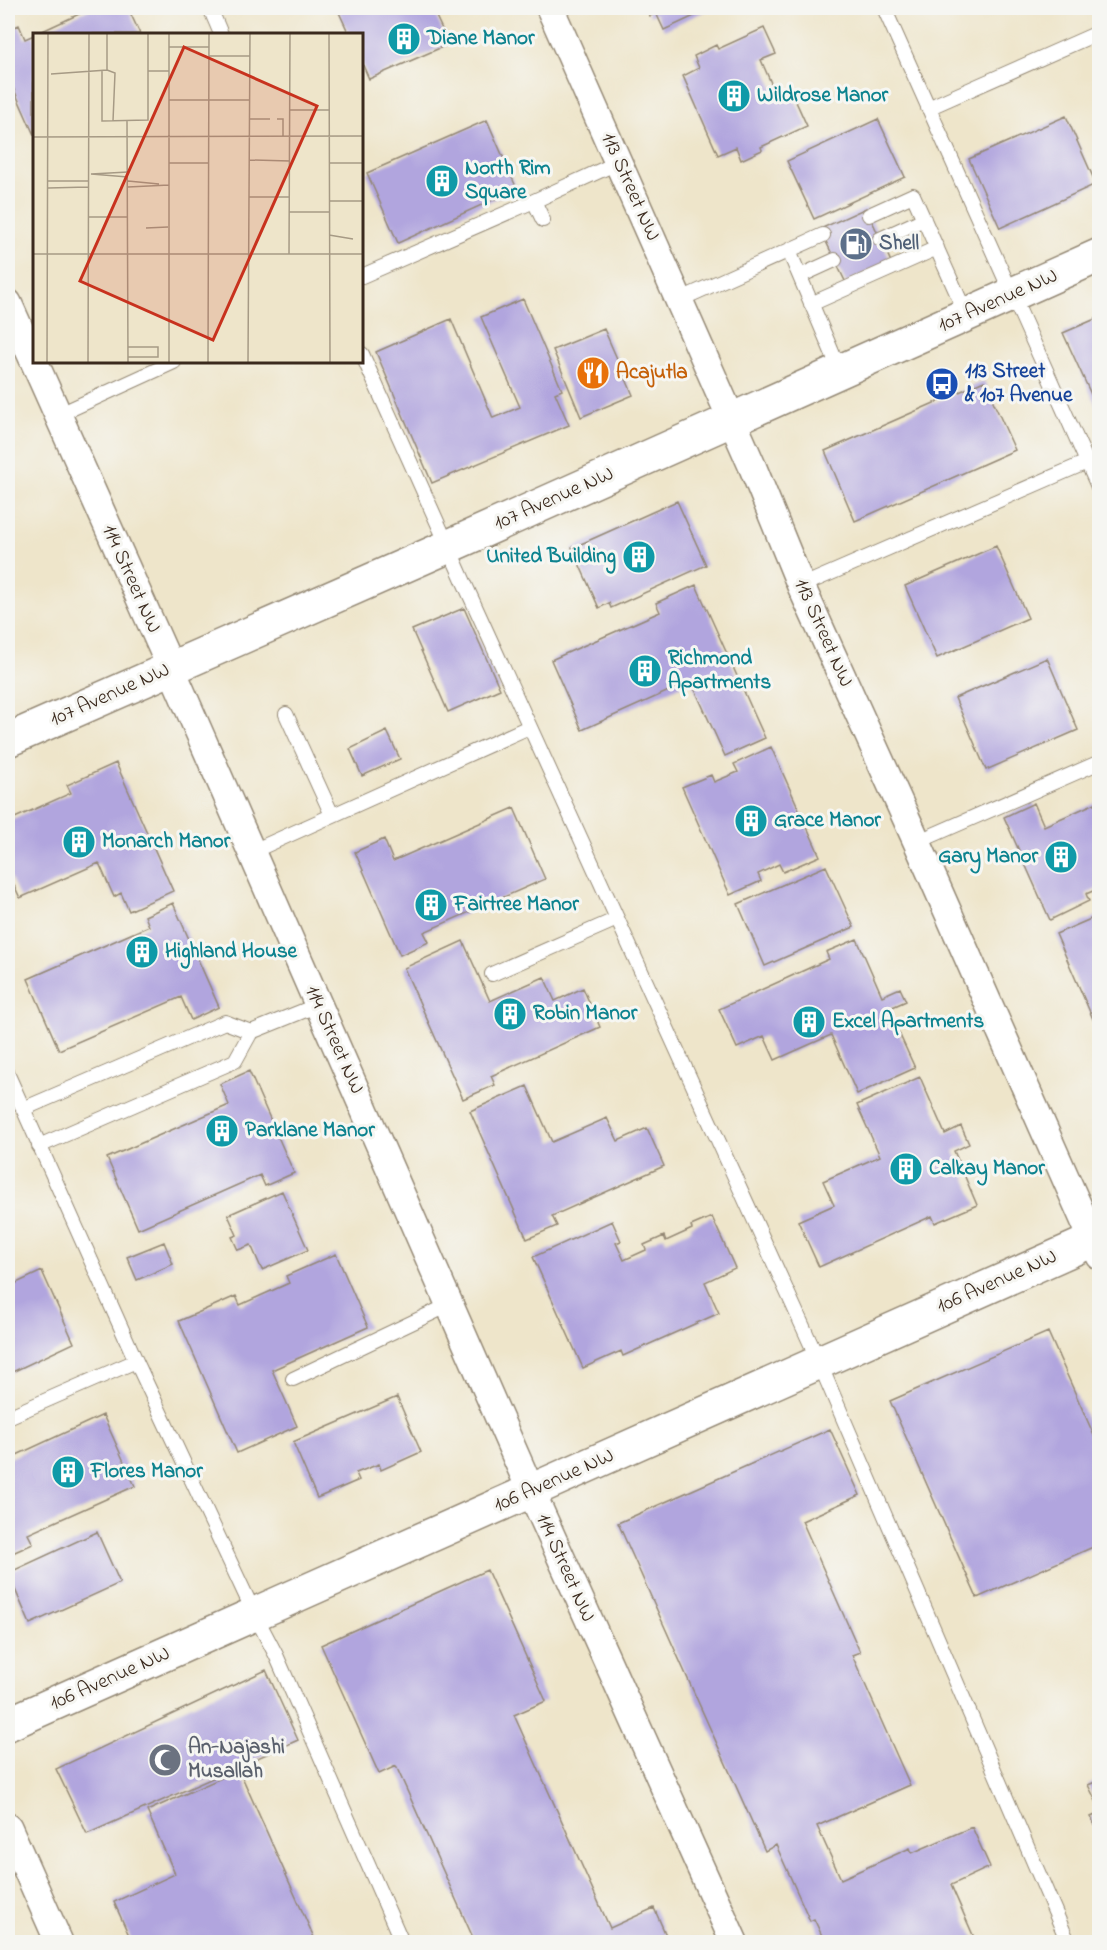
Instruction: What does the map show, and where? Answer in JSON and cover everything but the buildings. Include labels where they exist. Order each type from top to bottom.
[{"type":"main road","name":"107 Avenue NW","points":[[8,740],[447,547],[1100,255]]},
{"type":"main road","name":"106 Avenue NW","points":[[8,1724],[819,1362],[1097,1244]]},
{"type":"street","name":"113 Street NW","points":[[550,8],[732,420],[801,586],[1097,1244]]},
{"type":"street","name":"114 Street NW","points":[[8,303],[33,360]]},
{"type":"street","name":"114 Street NW","points":[[34,363],[171,668],[531,1491],[734,1942]]},
{"type":"street","points":[[8,1827],[59,1942]]},
{"type":"lane","points":[[210,8],[221,33]]},
{"type":"lane","points":[[884,8],[1100,491]]},
{"type":"lane","points":[[928,108],[1100,32]]},
{"type":"lane","points":[[363,276],[619,162]]},
{"type":"lane","points":[[869,215],[913,195],[967,316]]},
{"type":"lane","points":[[534,201],[543,220]]},
{"type":"lane","points":[[880,239],[924,219]]},
{"type":"lane","points":[[679,300],[824,235]]},
{"type":"lane","points":[[812,304],[937,249]]},
{"type":"lane","points":[[789,251],[841,372]]},
{"type":"lane","points":[[800,276],[835,260]]},
{"type":"lane","points":[[363,356],[447,547],[819,1362],[1068,1942]]},
{"type":"lane","points":[[57,415],[172,363]]},
{"type":"lane","points":[[801,586],[1087,462]]},
{"type":"lane","points":[[286,714],[332,815]]},
{"type":"lane","points":[[251,852],[529,727]]},
{"type":"lane","points":[[918,842],[1100,762]]},
{"type":"lane","points":[[492,974],[617,919]]},
{"type":"lane","points":[[39,1146],[235,1061],[251,1032],[318,1005]]},
{"type":"lane","points":[[23,1109],[225,1022],[251,1032]]},
{"type":"lane","points":[[8,1080],[136,1361],[276,1655],[402,1942]]},
{"type":"lane","points":[[293,1379],[449,1305]]},
{"type":"lane","points":[[8,1417],[136,1361]]},
{"type":"place","name":"Diane Manor","points":[[404,39]]},
{"type":"place","name":"Wildrose Manor","points":[[734,96]]},
{"type":"place","name":"North Rim Square","points":[[442,181]]},
{"type":"place","name":"Shell","points":[[856,244]]},
{"type":"place","name":"Acajutla","points":[[593,373]]},
{"type":"place","name":"113 Street & 107 Avenue","points":[[942,384]]},
{"type":"place","name":"United Building","points":[[639,557]]},
{"type":"place","name":"Richmond Apartments","points":[[645,671]]},
{"type":"place","name":"Grace Manor","points":[[751,821]]},
{"type":"place","name":"Monarch Manor","points":[[79,842]]},
{"type":"place","name":"Gary Manor","points":[[1061,857]]},
{"type":"place","name":"Fairtree Manor","points":[[431,905]]},
{"type":"place","name":"Highland House","points":[[142,952]]},
{"type":"place","name":"Robin Manor","points":[[510,1014]]},
{"type":"place","name":"Excel Apartments","points":[[809,1022]]},
{"type":"place","name":"Parklane Manor","points":[[222,1131]]},
{"type":"place","name":"Calkay Manor","points":[[906,1169]]},
{"type":"place","name":"Flores Manor","points":[[68,1472]]},
{"type":"place","name":"An-Najashi Musallah","points":[[165,1760]]}]
